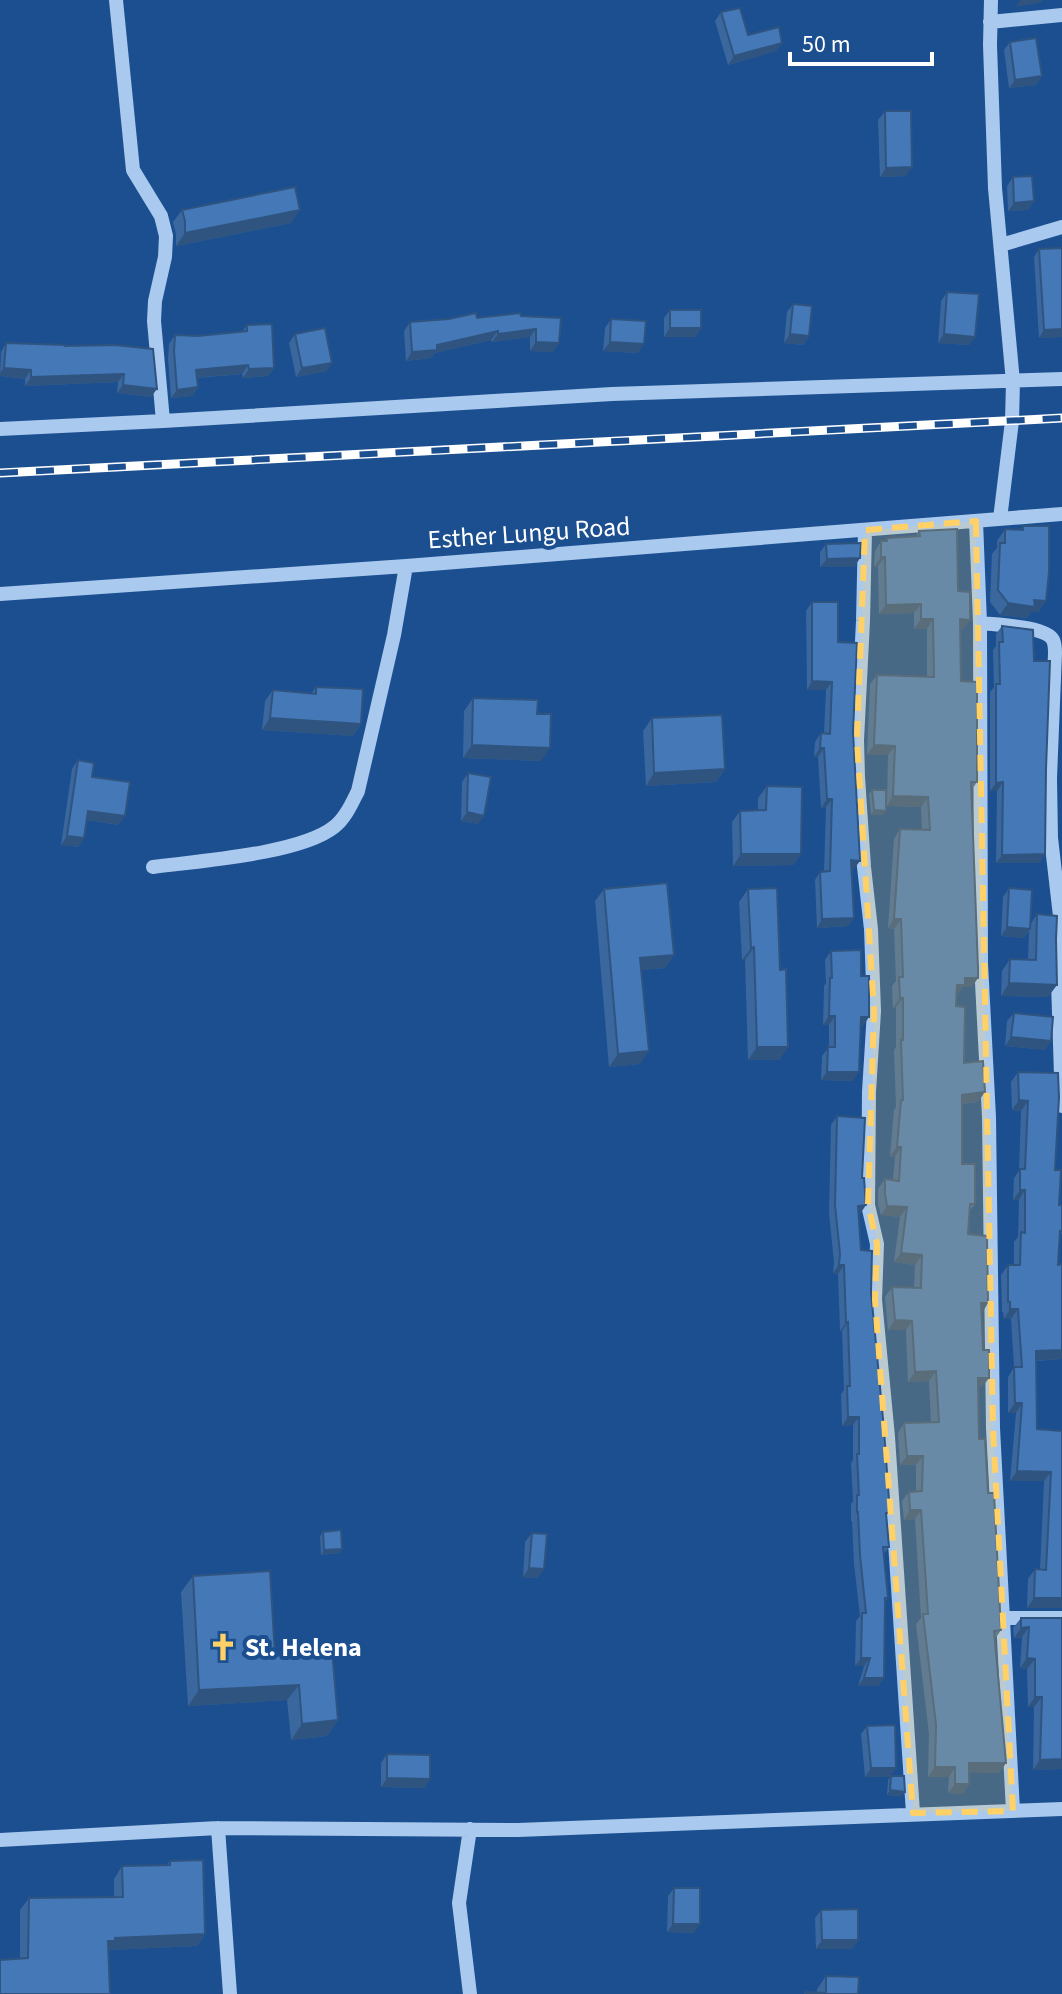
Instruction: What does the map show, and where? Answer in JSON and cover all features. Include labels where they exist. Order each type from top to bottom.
[{"type":"street","points":[[116,0],[133,170],[161,216],[166,236],[154,321],[163,421]]},
{"type":"street","points":[[991,0],[991,113],[995,188],[1013,382],[1012,421],[1000,519]]},
{"type":"street","points":[[990,22],[1062,15]]},
{"type":"street","points":[[1001,245],[1062,227]]},
{"type":"street","points":[[0,429],[612,394],[1062,379]]},
{"type":"street","name":"Esther Lungu Road","points":[[0,594],[406,566],[1062,514]]},
{"type":"street","points":[[976,521],[980,623],[981,963],[989,1132],[993,1428],[1013,1811]]},
{"type":"street","points":[[865,530],[857,740],[874,1011],[869,1092],[868,1205],[877,1244],[875,1300],[888,1437],[913,1813]]},
{"type":"street","points":[[153,867],[260,852],[306,842],[335,827],[349,810],[358,791],[394,635],[406,566]]},
{"type":"street","points":[[980,623],[1034,629],[1045,632],[1053,640],[1051,838],[1060,916],[1057,951],[1062,1106]]},
{"type":"street","points":[[1003,1618],[1062,1618]]},
{"type":"street","points":[[0,1840],[218,1828],[562,1828],[1062,1809]]},
{"type":"street","points":[[218,1828],[230,1994]]},
{"type":"street","points":[[470,1829],[459,1903],[470,1994]]},
{"type":"highlighted area","points":[[976,521],[993,1428],[1013,1811],[913,1813],[875,1300],[877,1244],[868,1205],[874,1011],[857,740],[865,530]]},
{"type":"building","points":[[740,8],[748,35],[779,27],[782,43],[734,56],[721,12]]},
{"type":"building","points":[[1036,38],[1042,76],[1015,80],[1010,42]]},
{"type":"building","points":[[885,111],[911,111],[912,167],[886,168]]},
{"type":"building","points":[[1032,176],[1034,201],[1014,203],[1013,177]]},
{"type":"building","points":[[295,187],[300,210],[185,233],[182,210]]},
{"type":"building","points":[[1062,248],[1062,329],[1044,330],[1039,249]]},
{"type":"building","points":[[947,292],[979,294],[975,337],[944,334]]},
{"type":"building","points":[[793,304],[812,306],[809,336],[790,334]]},
{"type":"building","points":[[670,310],[701,310],[701,328],[670,328]]},
{"type":"building","points":[[476,313],[477,318],[520,313],[521,316],[561,318],[559,343],[536,342],[536,329],[498,334],[498,331],[437,345],[437,350],[412,352],[410,322]]},
{"type":"building","points":[[611,319],[646,321],[644,344],[610,342]]},
{"type":"building","points":[[272,324],[274,368],[249,369],[248,365],[196,370],[198,387],[177,390],[175,335],[247,331],[247,325]]},
{"type":"building","points":[[325,328],[332,363],[302,368],[295,334]]},
{"type":"building","points":[[6,343],[115,345],[153,349],[157,389],[123,385],[124,374],[31,377],[31,370],[4,368]]},
{"type":"building","points":[[1023,526],[1049,526],[1046,601],[1034,600],[1035,607],[1008,603],[998,590],[1000,543],[1005,543],[1005,529],[1023,530]]},
{"type":"building","points":[[957,529],[958,591],[970,592],[970,620],[960,619],[961,681],[977,682],[977,782],[971,782],[978,978],[965,978],[965,985],[957,985],[956,1006],[965,1007],[964,1063],[983,1061],[985,1092],[962,1095],[962,1164],[975,1164],[975,1204],[970,1204],[968,1234],[987,1236],[988,1303],[981,1303],[983,1350],[989,1350],[989,1378],[978,1378],[979,1439],[985,1439],[988,1493],[994,1493],[1001,1630],[994,1631],[1006,1763],[969,1763],[969,1784],[955,1784],[955,1767],[935,1767],[936,1725],[923,1614],[928,1614],[921,1510],[910,1510],[909,1492],[922,1491],[923,1456],[907,1456],[904,1423],[939,1422],[936,1371],[915,1372],[912,1321],[895,1320],[892,1287],[921,1288],[922,1255],[901,1253],[907,1207],[887,1206],[885,1194],[885,1179],[899,1181],[901,1147],[897,1147],[903,1100],[903,998],[900,998],[899,977],[903,977],[901,919],[894,919],[900,829],[930,830],[928,797],[893,796],[895,746],[874,745],[877,675],[934,677],[933,619],[921,619],[921,604],[886,605],[885,557],[881,557],[881,541],[920,536],[919,531]]},
{"type":"building","points":[[861,543],[860,558],[827,559],[826,544]]},
{"type":"building","points":[[812,602],[838,602],[838,642],[857,643],[853,732],[860,861],[851,860],[854,918],[822,919],[820,872],[830,871],[832,799],[827,799],[824,748],[820,748],[821,733],[830,734],[832,682],[812,681]]},
{"type":"building","points":[[1002,626],[1033,630],[1034,661],[1050,661],[1045,854],[1002,855],[1003,782],[996,783],[996,684],[1000,684],[999,642],[1003,642]]},
{"type":"building","points":[[316,687],[363,689],[361,724],[270,718],[273,690],[316,694]]},
{"type":"building","points":[[473,698],[538,700],[537,714],[551,714],[550,748],[472,745]]},
{"type":"building","points":[[722,715],[725,769],[654,773],[652,718]]},
{"type":"building","points":[[78,760],[94,763],[92,777],[130,782],[125,816],[88,811],[84,838],[67,836]]},
{"type":"building","points":[[468,773],[491,777],[484,816],[467,812]]},
{"type":"building","points":[[767,786],[802,787],[801,854],[741,854],[740,811],[766,810]]},
{"type":"building","points":[[872,790],[886,790],[886,811],[874,810]]},
{"type":"building","points":[[667,883],[674,955],[640,958],[649,1051],[618,1054],[604,889]]},
{"type":"building","points":[[777,888],[780,970],[786,969],[788,1047],[757,1047],[754,947],[751,948],[748,889]]},
{"type":"building","points":[[1009,888],[1032,890],[1030,929],[1007,927]]},
{"type":"building","points":[[1037,914],[1057,916],[1057,985],[1009,983],[1010,959],[1036,960]]},
{"type":"building","points":[[861,950],[861,976],[869,976],[869,1017],[861,1017],[859,1072],[827,1072],[828,1047],[835,1047],[835,1016],[829,1016],[831,951]]},
{"type":"building","points":[[1014,1013],[1053,1017],[1051,1041],[1011,1037]]},
{"type":"building","points":[[1018,1072],[1058,1073],[1055,1170],[1061,1170],[1059,1205],[1062,1205],[1062,1231],[1058,1265],[1062,1264],[1062,1350],[1036,1351],[1037,1429],[1062,1431],[1062,1598],[1034,1598],[1035,1569],[1046,1570],[1051,1472],[1017,1471],[1022,1403],[1015,1403],[1014,1367],[1022,1367],[1018,1309],[1010,1309],[1008,1302],[1008,1265],[1020,1265],[1021,1232],[1025,1233],[1025,1190],[1020,1190],[1020,1169],[1025,1169],[1028,1101],[1019,1100]]},
{"type":"building","points":[[837,1116],[865,1118],[862,1178],[866,1205],[858,1206],[861,1250],[872,1251],[871,1292],[890,1513],[886,1513],[889,1547],[883,1547],[888,1598],[885,1598],[884,1678],[864,1678],[870,1658],[861,1658],[862,1613],[866,1613],[857,1512],[859,1417],[848,1417],[848,1322],[844,1265],[839,1265],[835,1205]]},
{"type":"building","points":[[341,1530],[342,1549],[324,1550],[323,1532]]},
{"type":"building","points":[[532,1533],[547,1534],[544,1569],[529,1568]]},
{"type":"building","points":[[270,1571],[275,1656],[332,1650],[338,1720],[302,1724],[299,1685],[199,1690],[193,1576]]},
{"type":"building","points":[[1021,1618],[1062,1618],[1062,1759],[1040,1760],[1042,1697],[1035,1697],[1035,1659],[1027,1658],[1029,1627],[1021,1628]]},
{"type":"building","points":[[895,1725],[896,1768],[871,1768],[867,1726]]},
{"type":"building","points":[[387,1754],[430,1755],[430,1779],[387,1778]]},
{"type":"building","points":[[891,1776],[904,1776],[905,1792],[890,1790]]},
{"type":"building","points":[[203,1860],[205,1934],[115,1938],[115,1941],[108,1941],[110,1994],[0,1994],[0,1960],[28,1958],[29,1898],[123,1897],[122,1866],[170,1865],[170,1861]]},
{"type":"building","points":[[674,1888],[700,1888],[700,1924],[673,1924]]},
{"type":"building","points":[[858,1909],[858,1940],[822,1940],[821,1910]]},
{"type":"building","points":[[826,1976],[859,1977],[858,1994],[806,1994],[826,1993]]},
{"type":"railway","points":[[0,473],[1062,418]]},
{"type":"place","name":"St. Helena","points":[[223,1647]]}]
